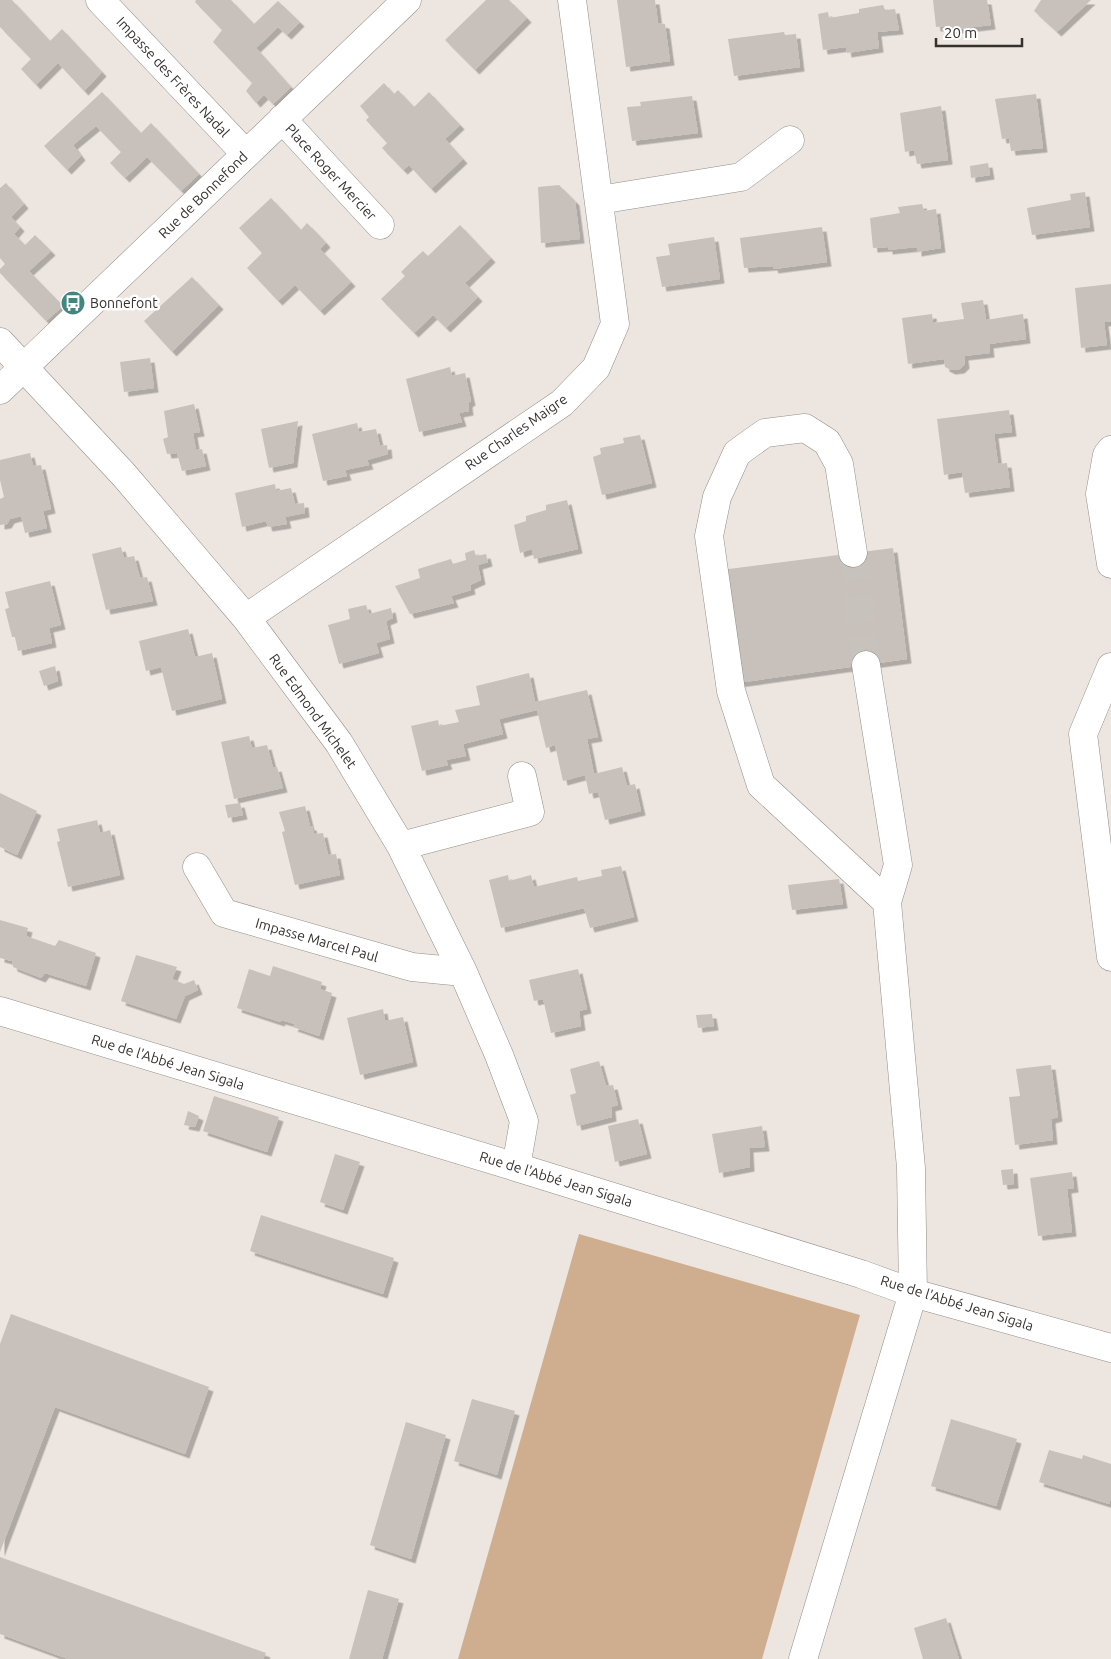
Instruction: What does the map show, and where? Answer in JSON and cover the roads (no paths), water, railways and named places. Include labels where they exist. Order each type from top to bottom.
[{"type":"street","name":"Impasse des Frères Nadal","points":[[100,0],[246,154]]},
{"type":"street","name":"Rue de Bonnefond","points":[[0,390],[406,0]]},
{"type":"street","name":"Rue Charles Maigre","points":[[246,618],[562,403],[596,368],[615,324],[572,0]]},
{"type":"street","name":"Place Roger Mercier","points":[[282,119],[380,225]]},
{"type":"street","points":[[599,200],[741,177],[790,140]]},
{"type":"street","name":"Rue Edmond Michelet","points":[[0,342],[124,475],[246,618],[339,742],[401,846],[464,972],[499,1055],[524,1121],[516,1167]]},
{"type":"street","points":[[853,553],[839,464],[827,442],[805,428],[765,433],[737,454],[717,497],[708,536],[731,692],[761,785],[887,902]]},
{"type":"street","points":[[1111,450],[1107,455],[1100,494],[1111,564]]},
{"type":"street","points":[[803,1659],[913,1293],[910,1168],[887,902],[898,865],[866,665]]},
{"type":"street","points":[[1111,667],[1083,734],[1111,957]]},
{"type":"street","points":[[401,846],[530,812],[522,776]]},
{"type":"street","name":"Impasse Marcel Paul","points":[[197,868],[224,913],[412,967],[464,972]]},
{"type":"street","name":"Rue de l'Abbé Jean Sigala","points":[[0,1011],[516,1167],[861,1274],[913,1293],[1111,1348]]},
{"type":"tunnel","points":[[853,553],[866,665]]},
{"type":"place","name":"Bonnefont","points":[[73,303]]}]
